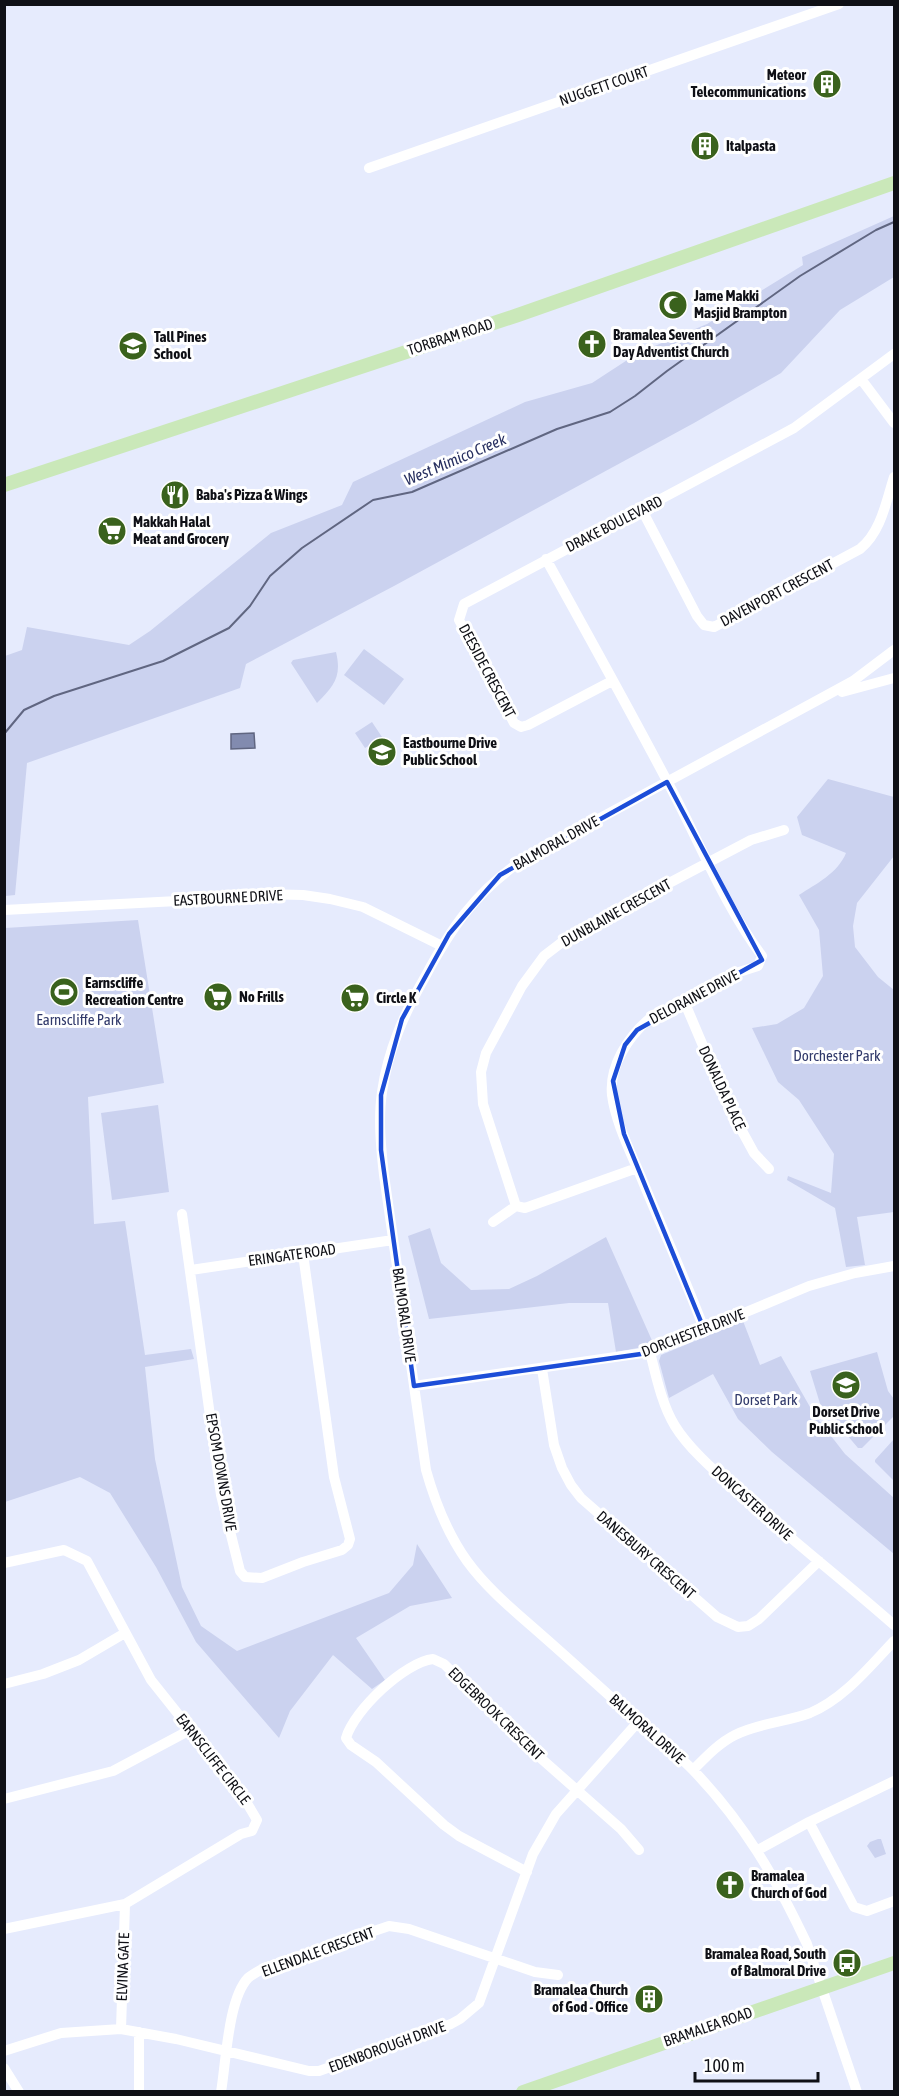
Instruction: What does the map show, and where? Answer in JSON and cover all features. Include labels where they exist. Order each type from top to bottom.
[{"type":"main road","name":"TORBRAM ROAD","points":[[4,485],[518,315],[894,183]]},
{"type":"main road","name":"BRAMALEA ROAD","points":[[523,2091],[894,1963]]},
{"type":"street","name":"NUGGETT COURT","points":[[369,168],[839,4]]},
{"type":"street","name":"DRAKE BOULEVARD","points":[[546,559],[794,428],[894,354]]},
{"type":"street","points":[[861,379],[894,423]]},
{"type":"street","name":"DAVENPORT CRESCENT","points":[[642,510],[697,616],[704,625],[714,627],[870,542],[877,529],[894,477]]},
{"type":"street","points":[[546,559],[667,782]]},
{"type":"street","name":"DEESIDE CRESCENT","points":[[546,559],[464,604],[460,613],[459,620],[510,717],[514,723],[521,726],[528,725],[612,681]]},
{"type":"street","name":"BALMORAL DRIVE","points":[[857,2091],[807,1944],[785,1897],[758,1850],[736,1820],[693,1770],[501,1599],[466,1560],[451,1537],[436,1504],[426,1470],[381,1150],[381,1095],[392,1046],[402,1019],[442,946],[466,910],[500,876],[521,861],[827,696],[853,681],[894,650]]},
{"type":"street","points":[[827,696],[894,678]]},
{"type":"street","name":"DELORAINE DRIVE","points":[[667,782],[752,944],[762,956],[758,966],[736,973],[649,1019],[637,1030],[625,1044],[617,1064],[612,1094],[637,1168],[704,1329]]},
{"type":"street","name":"DUNBLAINE CRESCENT","points":[[516,1206],[482,1093],[482,1072],[486,1053],[500,1024],[533,968],[560,942],[574,933],[751,840],[784,830]]},
{"type":"street","name":"EASTBOURNE DRIVE","points":[[4,910],[216,899],[262,894],[303,895],[330,898],[363,907],[442,946]]},
{"type":"street","name":"DONALDA PLACE","points":[[684,1001],[729,1107],[754,1153],[770,1169]]},
{"type":"street","points":[[493,1222],[516,1206],[525,1208],[637,1168]]},
{"type":"street","name":"EPSOM DOWNS DRIVE","points":[[182,1214],[221,1495],[240,1570],[245,1577],[262,1578],[342,1550],[348,1545],[350,1539],[334,1477],[303,1254]]},
{"type":"street","name":"ERINGATE ROAD","points":[[191,1270],[393,1240]]},
{"type":"street","name":"DORCHESTER DRIVE","points":[[414,1386],[650,1352],[809,1286],[894,1266]]},
{"type":"street","name":"DONCASTER DRIVE","points":[[650,1352],[666,1405],[675,1426],[681,1433],[718,1474],[894,1625]]},
{"type":"street","name":"DANESBURY CRESCENT","points":[[542,1369],[554,1445],[571,1485],[581,1498],[717,1617],[738,1627],[748,1626],[759,1619],[819,1561]]},
{"type":"street","name":"EARNSCLIFFE CIRCLE","points":[[4,1563],[64,1550],[87,1561],[151,1680],[241,1793],[257,1820],[252,1831],[241,1834],[125,1904],[4,1929]]},
{"type":"street","points":[[4,1684],[43,1674],[79,1660],[125,1633]]},
{"type":"street","points":[[693,1770],[734,1735],[751,1728],[811,1712],[831,1701],[852,1685],[894,1641]]},
{"type":"street","name":"EDGEBROOK CRESCENT","points":[[528,1872],[459,1836],[444,1825],[376,1762],[351,1745],[346,1738],[351,1724],[386,1686],[416,1664],[433,1659],[444,1664],[536,1754],[577,1790]]},
{"type":"street","name":"EDENBOROUGH DRIVE","points":[[4,2051],[61,2033],[121,2029],[139,2031],[309,2072],[319,2071],[451,2024],[479,2003],[533,1854],[544,1831],[556,1814],[638,1722]]},
{"type":"street","points":[[4,1799],[113,1771],[190,1730]]},
{"type":"street","points":[[758,1850],[809,1822],[894,1781]]},
{"type":"street","points":[[577,1790],[621,1829],[639,1850]]},
{"type":"street","points":[[809,1822],[854,1907],[867,1911],[894,1901]]},
{"type":"street","name":"ELVINA GATE","points":[[121,2029],[125,1904]]},
{"type":"street","name":"ELLENDALE CRESCENT","points":[[221,2091],[227,2038],[239,1992],[249,1978],[264,1968],[389,1926],[409,1929],[535,1972],[558,1976]]},
{"type":"street","points":[[139,2031],[139,2091]]},
{"type":"street","points":[[4,2068],[19,2091]]},
{"type":"highlighted area","points":[[667,782],[762,960],[637,1030],[625,1045],[613,1081],[624,1134],[704,1329],[641,1354],[414,1386],[381,1150],[381,1095],[402,1019],[449,934],[500,875]]},
{"type":"green space","points":[[894,216],[894,277],[840,310],[781,373],[694,423],[246,664],[240,688],[27,763],[15,895],[5,896],[5,656],[22,650],[27,627],[129,645],[150,631],[271,533],[342,505],[353,482],[525,402],[592,383],[638,353],[707,324],[803,265],[802,257]]},
{"type":"green space","points":[[364,649],[404,679],[384,705],[344,675]]},
{"type":"green space","points":[[336,652],[337,675],[332,686],[317,703],[291,663],[293,660]]},
{"type":"green space","points":[[372,722],[382,737],[365,748],[355,733]]},
{"type":"green space","name":"Dorchester Park","points":[[828,779],[894,797],[894,856],[857,903],[853,926],[855,947],[878,977],[894,990],[894,1212],[857,1217],[865,1265],[846,1267],[835,1208],[787,1180],[788,1176],[831,1193],[834,1154],[799,1100],[778,1082],[752,1028],[777,1024],[804,1008],[823,976],[819,930],[799,895],[832,872],[846,853],[802,835],[797,817]]},
{"type":"green space","name":"Earnscliffe Park","points":[[138,920],[164,1083],[88,1097],[94,1224],[125,1221],[145,1355],[191,1349],[194,1359],[145,1367],[155,1459],[182,1587],[201,1626],[237,1651],[389,1593],[413,1565],[417,1544],[452,1598],[410,1606],[356,1638],[385,1680],[372,1689],[333,1655],[290,1711],[279,1738],[196,1642],[156,1567],[110,1493],[80,1477],[5,1502],[5,928]]},
{"type":"green space","points":[[158,1105],[169,1192],[112,1200],[101,1113]]},
{"type":"green space","points":[[430,1228],[441,1263],[471,1290],[509,1289],[606,1237],[654,1345],[616,1352],[608,1303],[569,1303],[429,1319],[408,1236]]},
{"type":"green space","name":"Dorset Park","points":[[743,1321],[760,1365],[781,1356],[814,1414],[845,1454],[894,1498],[894,1554],[772,1452],[738,1419],[713,1374],[669,1398],[659,1361],[661,1355]]},
{"type":"green space","points":[[877,1352],[888,1391],[894,1399],[894,1416],[862,1448],[858,1448],[825,1409],[822,1410],[810,1371]]},
{"type":"green space","points":[[894,1439],[894,1481],[875,1460]]},
{"type":"green space","points":[[881,1839],[886,1854],[875,1858],[867,1846]]},
{"type":"shaded area","points":[[254,733],[255,748],[231,749],[231,734]]},
{"type":"waterway","name":"West Mimico Creek","points":[[4,734],[24,710],[54,696],[163,661],[229,628],[250,606],[270,576],[302,548],[373,500],[412,492],[557,429],[610,412],[800,276],[876,230],[894,222]]},
{"type":"place","name":"Meteor Telecommunications","points":[[827,84]]},
{"type":"place","name":"Italpasta","points":[[705,146]]},
{"type":"place","name":"Jame Makki Masjid Brampton","points":[[673,305]]},
{"type":"place","name":"Bramalea Seventh Day Adventist Church","points":[[592,344]]},
{"type":"place","name":"Tall Pines School","points":[[133,346]]},
{"type":"place","name":"Baba's Pizza & Wings","points":[[175,495]]},
{"type":"place","name":"Makkah Halal Meat and Grocery","points":[[112,531]]},
{"type":"place","name":"Eastbourne Drive Public School","points":[[382,752]]},
{"type":"place","name":"Earnscliffe Recreation Centre","points":[[64,992]]},
{"type":"place","name":"No Frills","points":[[218,997]]},
{"type":"place","name":"Circle K","points":[[355,998]]},
{"type":"place","name":"Dorset Drive Public School","points":[[846,1385]]},
{"type":"place","name":"Bramalea Church of God","points":[[730,1885]]},
{"type":"place","name":"Bramalea Road, South of Balmoral Drive","points":[[847,1963]]},
{"type":"place","name":"Bramalea Church of God - Office","points":[[649,1999]]}]
